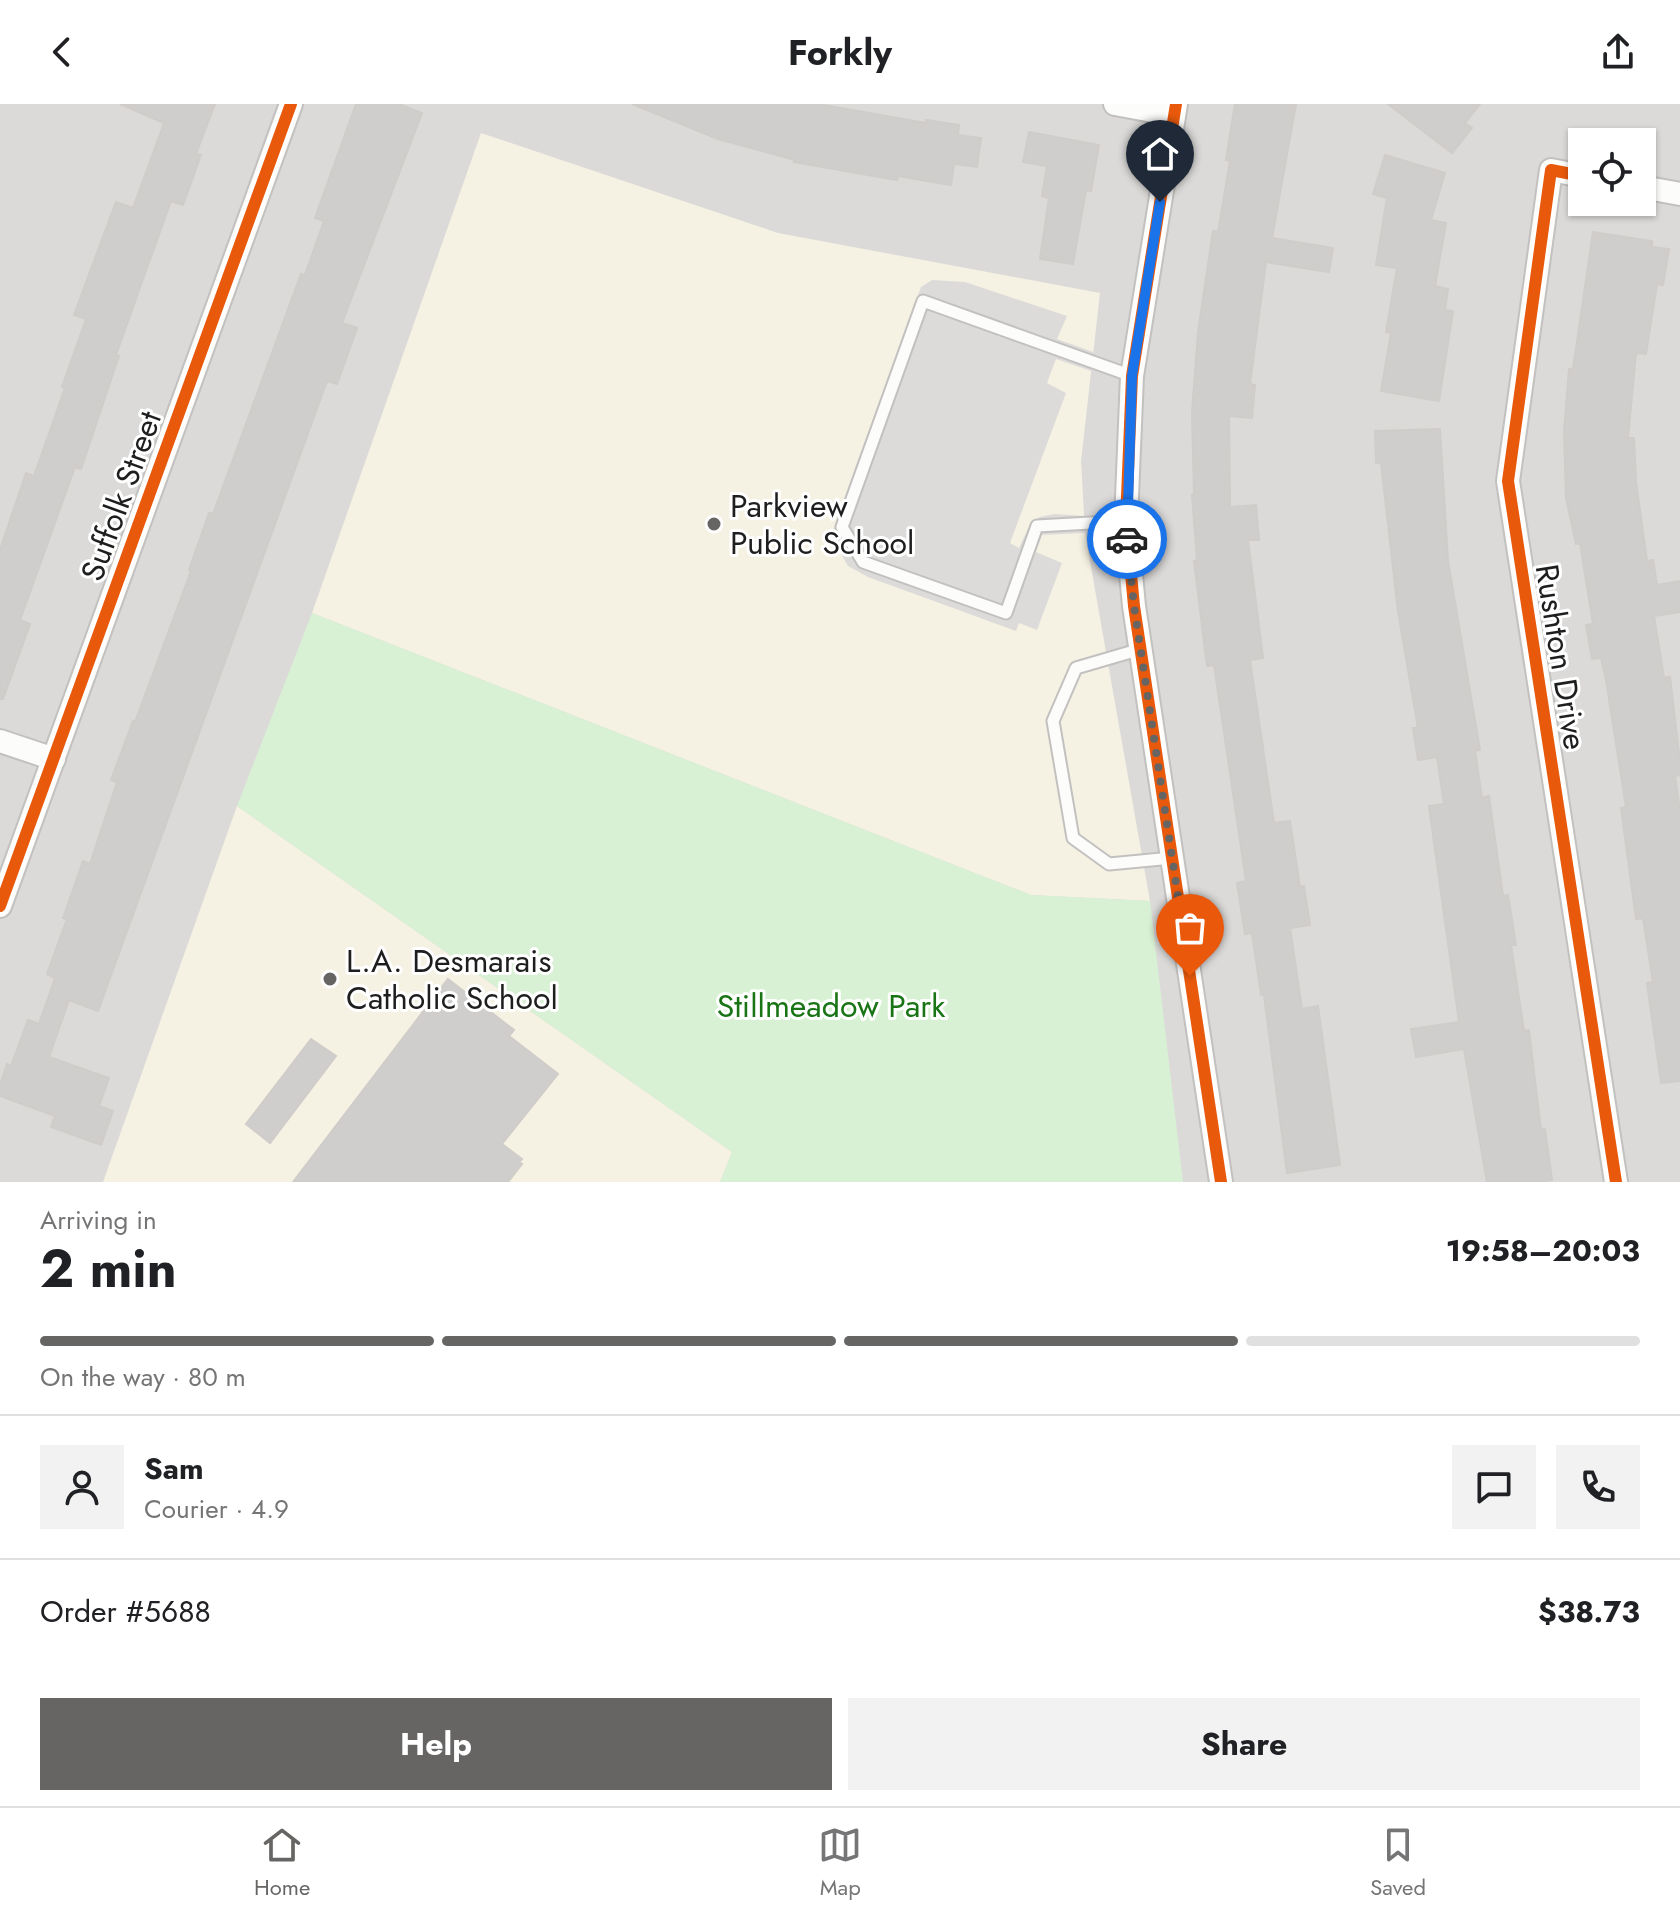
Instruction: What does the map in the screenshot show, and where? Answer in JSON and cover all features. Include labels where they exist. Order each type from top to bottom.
[{"type":"street","name":"Suffolk Street","points":[[0,906],[291,104]]},
{"type":"street","points":[[1115,104],[1175,110],[1132,376],[1126,521],[1141,649],[1221,1182]]},
{"type":"street","name":"Rushton Drive","points":[[1568,173],[1551,170],[1508,481],[1616,1182]]},
{"type":"street","points":[[1656,190],[1680,194]]},
{"type":"street","points":[[0,741],[54,759]]},
{"type":"lane","points":[[1126,521],[1037,526],[1006,613],[863,562],[842,527],[923,301],[1132,376]]},
{"type":"lane","points":[[1141,649],[1076,668],[1053,721],[1073,838],[1109,864],[1172,858]]},
{"type":"shaded area","points":[[0,104],[1680,104],[1680,1182],[0,1182]]},
{"type":"shaded area","name":"Parkview Public School","points":[[481,133],[778,233],[1100,293],[1081,461],[1085,533],[1150,901],[1031,895],[312,613]]},
{"type":"shaded area","points":[[932,280],[965,282],[1067,316],[1057,339],[1093,352],[1091,371],[1056,359],[1047,383],[1066,393],[1010,543],[1019,548],[1031,522],[1040,517],[1054,514],[1084,516],[1085,533],[1042,535],[1036,552],[1062,563],[1037,630],[1019,623],[1016,631],[868,577],[848,566],[837,547],[834,529],[839,513],[921,287]]},
{"type":"shaded area","name":"L.A. Desmarais Catholic School","points":[[237,806],[732,1152],[720,1182],[103,1182]]},
{"type":"green space","name":"Stillmeadow Park","points":[[312,613],[1031,895],[1150,901],[1183,1182],[720,1182],[732,1152],[237,806]]},
{"type":"building","points":[[120,104],[215,104],[196,154],[201,155],[183,205],[171,201],[116,355],[119,356],[81,469],[75,467],[20,620],[30,624],[3,699],[0,699],[0,550],[26,473],[34,476],[65,388],[62,387],[86,319],[74,315],[116,202],[133,208],[164,123]]},
{"type":"building","points":[[356,104],[399,104],[422,113],[342,323],[357,328],[337,384],[327,381],[98,1011],[69,1000],[49,1057],[109,1078],[99,1106],[113,1111],[101,1145],[51,1127],[55,1116],[0,1096],[0,1085],[7,1064],[11,1066],[28,1020],[39,1024],[55,978],[47,974],[67,919],[63,918],[83,861],[90,864],[117,782],[111,780],[191,571],[209,513],[213,514],[301,274],[305,275],[324,221],[315,218]]},
{"type":"building","points":[[632,104],[818,104],[926,123],[926,120],[959,125],[958,135],[981,138],[977,167],[954,164],[951,185],[898,176],[897,180],[794,162],[718,139]]},
{"type":"building","points":[[1235,104],[1296,104],[1272,238],[1333,248],[1329,272],[1266,262],[1250,384],[1255,385],[1252,418],[1229,416],[1230,507],[1256,505],[1259,540],[1248,540],[1263,658],[1250,660],[1274,823],[1290,821],[1300,887],[1304,886],[1310,925],[1290,928],[1302,1009],[1318,1006],[1340,1165],[1287,1173],[1264,995],[1261,995],[1252,933],[1245,934],[1237,883],[1246,881],[1214,665],[1207,666],[1194,561],[1197,560],[1192,495],[1192,413],[1198,332],[1213,231],[1218,232],[1230,161],[1226,160]]},
{"type":"building","points":[[1388,104],[1480,104],[1465,123],[1472,128],[1452,153]]},
{"type":"building","points":[[1029,132],[1099,145],[1091,191],[1086,190],[1073,264],[1040,259],[1049,198],[1042,196],[1047,166],[1023,162]]},
{"type":"building","points":[[1385,155],[1445,173],[1431,220],[1446,223],[1435,286],[1448,289],[1445,310],[1453,311],[1439,401],[1381,391],[1391,333],[1386,332],[1397,268],[1376,265],[1387,198],[1373,194]]},
{"type":"building","points":[[1593,232],[1652,241],[1652,247],[1669,249],[1663,285],[1657,284],[1646,354],[1636,353],[1628,438],[1634,438],[1636,482],[1647,561],[1653,560],[1657,585],[1680,581],[1680,612],[1654,616],[1664,678],[1670,677],[1680,762],[1680,775],[1675,776],[1680,812],[1680,1081],[1661,1083],[1647,983],[1653,982],[1643,918],[1636,919],[1621,808],[1626,807],[1606,680],[1601,658],[1592,659],[1586,625],[1593,624],[1580,543],[1576,544],[1566,498],[1564,432],[1569,369],[1573,369]]},
{"type":"building","points":[[1440,429],[1448,561],[1480,750],[1475,751],[1482,798],[1489,796],[1503,896],[1508,895],[1516,945],[1511,945],[1524,1031],[1529,1030],[1541,1130],[1545,1129],[1552,1180],[1539,1182],[1487,1182],[1464,1049],[1416,1057],[1411,1029],[1459,1022],[1429,806],[1444,804],[1437,757],[1418,760],[1413,728],[1418,728],[1398,611],[1381,463],[1376,463],[1375,431]]},
{"type":"building","points":[[448,979],[514,1030],[509,1036],[558,1074],[502,1144],[522,1159],[519,1162],[522,1164],[508,1182],[293,1182]]},
{"type":"building","points":[[311,1039],[336,1056],[270,1143],[246,1124]]},
{"type":"cycle path","points":[[0,906],[291,104]]},
{"type":"cycle path","points":[[1176,104],[1132,376],[1126,521],[1134,606],[1221,1182]]},
{"type":"cycle path","points":[[1568,173],[1551,170],[1508,481],[1616,1182]]},
{"type":"way so far","points":[[1127,539],[1134,606],[1190,976]]},
{"type":"place","name":"Parkview Public School","points":[[714,524]]},
{"type":"place","name":"L.A. Desmarais Catholic School","points":[[330,979]]},
{"type":"route","points":[[1127,539],[1132,376],[1160,202]]}]
